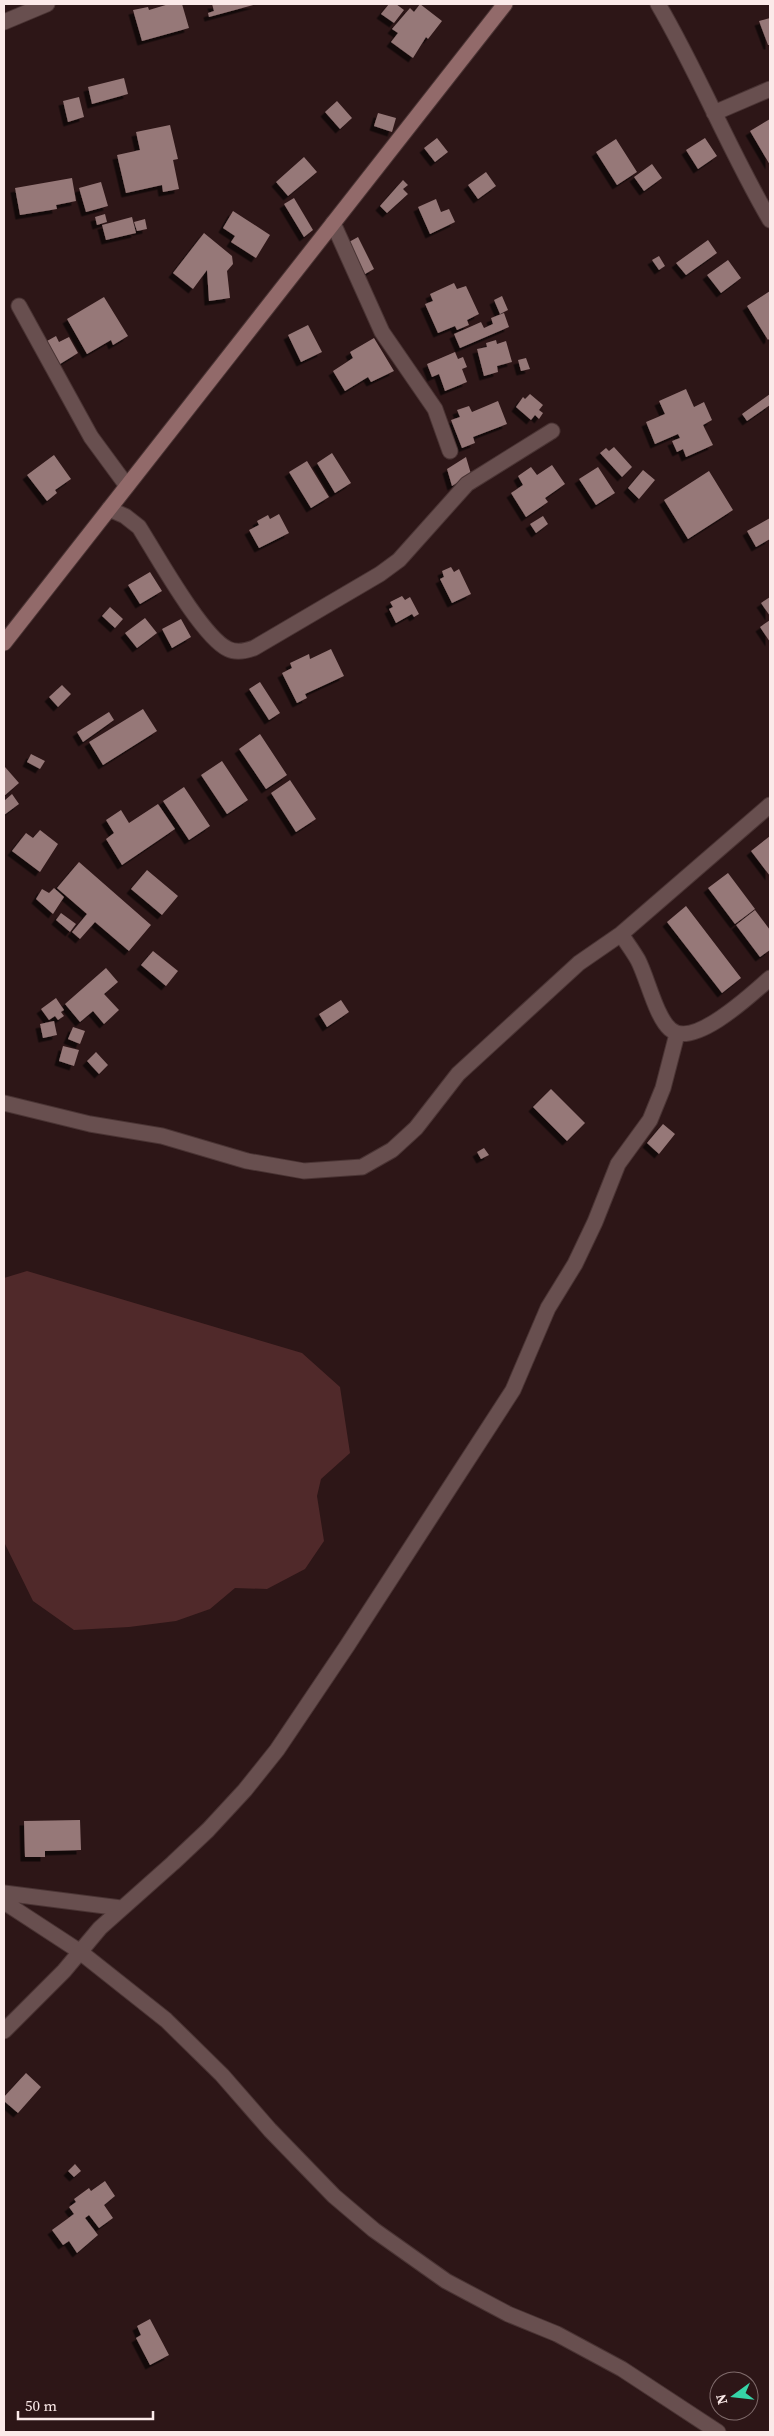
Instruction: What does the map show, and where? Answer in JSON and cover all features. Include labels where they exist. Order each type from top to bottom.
[{"type":"street","points":[[4,22],[44,4]]},
{"type":"street","points":[[4,643],[505,4]]},
{"type":"street","points":[[658,4],[770,220]]},
{"type":"street","points":[[714,113],[770,89]]},
{"type":"street","points":[[333,223],[382,332],[435,409],[450,451]]},
{"type":"street","points":[[19,306],[90,437],[127,486]]},
{"type":"street","points":[[109,509],[125,516],[139,527],[202,626],[223,647],[230,650],[246,651],[380,574],[398,560],[467,484],[552,431]]},
{"type":"street","points":[[4,1103],[90,1124],[162,1136],[247,1162],[304,1171],[362,1167],[392,1150],[410,1134],[471,1061],[579,963],[621,934],[770,804]]},
{"type":"street","points":[[621,934],[638,960],[664,1022],[677,1034],[685,1035],[694,1032],[730,1013],[770,978]]},
{"type":"street","points":[[4,2031],[64,1971],[79,1951],[121,1908],[208,1830],[244,1790],[276,1750],[389,1584],[513,1390],[548,1308],[575,1264],[595,1222],[618,1164],[650,1120],[663,1088],[677,1034]]},
{"type":"street","points":[[4,1893],[121,1908]]},
{"type":"street","points":[[4,1902],[79,1951],[166,2020],[222,2075],[270,2130],[334,2196],[374,2230],[446,2281],[508,2314],[557,2334],[622,2370],[718,2432]]},
{"type":"shaded area","points":[[27,1271],[302,1353],[340,1387],[350,1453],[321,1479],[317,1496],[324,1541],[305,1569],[267,1589],[235,1588],[210,1609],[176,1621],[129,1627],[74,1630],[33,1601],[4,1542],[4,1278]]},
{"type":"building","points":[[169,4],[182,4],[189,28],[142,41],[133,10],[148,7],[149,10]]},
{"type":"building","points":[[212,4],[257,4],[209,17],[208,13],[214,11]]},
{"type":"building","points":[[389,4],[396,4],[404,10],[394,23],[381,14]]},
{"type":"building","points":[[420,4],[442,21],[428,39],[426,37],[413,58],[391,42],[398,33],[392,29],[410,8],[414,12]]},
{"type":"building","points":[[770,18],[770,45],[768,45],[759,21]]},
{"type":"building","points":[[124,78],[128,94],[92,104],[88,87]]},
{"type":"building","points":[[79,97],[84,117],[68,122],[63,101]]},
{"type":"building","points":[[337,101],[352,118],[340,129],[325,112]]},
{"type":"building","points":[[378,113],[396,118],[392,132],[374,126]]},
{"type":"building","points":[[770,119],[770,165],[750,131]]},
{"type":"building","points":[[170,125],[178,159],[173,160],[179,189],[163,192],[162,185],[126,193],[117,155],[140,150],[136,132]]},
{"type":"building","points":[[437,138],[448,152],[435,162],[424,148]]},
{"type":"building","points":[[705,138],[717,156],[698,169],[686,150]]},
{"type":"building","points":[[616,139],[637,172],[617,185],[596,152]]},
{"type":"building","points":[[304,157],[317,172],[288,196],[276,182]]},
{"type":"building","points":[[652,164],[662,178],[644,191],[634,177]]},
{"type":"building","points":[[486,172],[496,186],[478,199],[468,185]]},
{"type":"building","points":[[72,178],[76,201],[56,205],[57,209],[20,215],[15,188]]},
{"type":"building","points":[[403,180],[408,185],[403,189],[408,194],[387,213],[380,206]]},
{"type":"building","points":[[101,182],[108,206],[86,212],[79,188]]},
{"type":"building","points":[[294,198],[313,230],[304,237],[284,204]]},
{"type":"building","points":[[436,199],[441,212],[449,209],[455,222],[430,234],[418,207]]},
{"type":"building","points":[[233,211],[270,235],[256,258],[231,242],[235,236],[223,228]]},
{"type":"building","points":[[105,214],[107,222],[97,225],[95,217]]},
{"type":"building","points":[[132,217],[136,233],[106,240],[102,225]]},
{"type":"building","points":[[145,219],[147,229],[137,231],[134,222]]},
{"type":"building","points":[[204,233],[232,256],[233,264],[227,271],[230,298],[209,301],[207,270],[193,289],[173,273]]},
{"type":"building","points":[[358,237],[374,269],[365,274],[349,242]]},
{"type":"building","points":[[708,240],[717,253],[686,275],[676,263]]},
{"type":"building","points":[[659,256],[665,266],[659,270],[652,260]]},
{"type":"building","points":[[728,260],[741,278],[721,293],[707,275]]},
{"type":"building","points":[[454,283],[457,289],[466,286],[479,314],[467,320],[469,325],[457,330],[455,326],[438,333],[425,304],[433,301],[430,294]]},
{"type":"building","points":[[770,291],[770,338],[768,340],[747,306]]},
{"type":"building","points":[[502,296],[508,310],[500,314],[494,300]]},
{"type":"building","points":[[104,297],[128,336],[113,345],[111,340],[87,354],[67,319]]},
{"type":"building","points":[[504,313],[509,327],[460,348],[454,334],[481,322],[484,328],[493,324],[491,318]]},
{"type":"building","points":[[308,325],[322,352],[301,362],[288,335]]},
{"type":"building","points":[[56,336],[59,342],[69,337],[78,353],[60,364],[47,341]]},
{"type":"building","points":[[374,338],[394,371],[371,382],[368,377],[345,391],[333,371],[353,358],[350,352]]},
{"type":"building","points":[[496,340],[497,344],[506,341],[512,362],[497,366],[498,372],[484,376],[477,349],[487,347],[486,343]]},
{"type":"building","points":[[455,352],[458,359],[463,357],[467,367],[462,369],[467,382],[445,391],[439,374],[432,377],[427,364]]},
{"type":"building","points":[[526,358],[530,369],[521,371],[518,360]]},
{"type":"building","points":[[686,389],[694,407],[704,402],[712,420],[703,425],[713,445],[686,457],[683,449],[677,452],[672,441],[680,438],[678,434],[655,444],[646,422],[665,414],[659,401]]},
{"type":"building","points":[[530,394],[543,405],[539,410],[543,413],[539,419],[535,415],[531,420],[516,407],[523,397],[525,399]]},
{"type":"building","points":[[770,394],[770,405],[747,421],[742,414]]},
{"type":"building","points":[[498,401],[507,424],[473,437],[475,443],[462,448],[451,420],[460,417],[457,410],[469,406],[472,412]]},
{"type":"building","points":[[614,447],[632,467],[622,477],[600,453],[606,448],[609,451]]},
{"type":"building","points":[[332,453],[351,483],[335,493],[317,463]]},
{"type":"building","points":[[54,455],[71,479],[55,490],[57,493],[47,501],[27,475]]},
{"type":"building","points":[[466,457],[471,474],[452,486],[447,469]]},
{"type":"building","points":[[307,461],[329,497],[311,508],[289,472]]},
{"type":"building","points":[[552,465],[565,484],[545,498],[548,502],[526,517],[511,493],[523,485],[518,476],[531,467],[537,475]]},
{"type":"building","points":[[598,467],[615,493],[596,505],[579,479]]},
{"type":"building","points":[[643,470],[655,480],[639,499],[628,488]]},
{"type":"building","points":[[709,471],[733,510],[688,539],[664,500]]},
{"type":"building","points":[[279,514],[289,533],[259,548],[249,530],[259,525],[257,521],[268,515],[270,519]]},
{"type":"building","points":[[543,516],[548,524],[536,533],[530,524]]},
{"type":"building","points":[[770,518],[770,539],[756,547],[747,531]]},
{"type":"building","points":[[451,567],[454,572],[459,569],[471,594],[452,603],[440,579],[444,577],[442,571]]},
{"type":"building","points":[[150,572],[162,591],[140,604],[128,585]]},
{"type":"building","points":[[402,596],[405,600],[410,597],[419,614],[414,617],[412,614],[396,623],[389,609],[393,607],[390,602]]},
{"type":"building","points":[[770,597],[770,616],[761,603]]},
{"type":"building","points":[[110,607],[123,619],[115,628],[102,616]]},
{"type":"building","points":[[145,618],[157,633],[137,648],[125,633]]},
{"type":"building","points":[[181,619],[191,637],[172,648],[162,629]]},
{"type":"building","points":[[770,620],[770,642],[760,627]]},
{"type":"building","points":[[331,649],[344,676],[305,694],[307,698],[297,703],[282,673],[292,668],[290,663],[309,654],[310,659]]},
{"type":"building","points":[[260,682],[280,713],[269,720],[249,689]]},
{"type":"building","points":[[62,685],[71,694],[58,707],[49,697]]},
{"type":"building","points":[[143,709],[157,731],[103,765],[89,742]]},
{"type":"building","points":[[109,712],[114,720],[83,742],[77,732]]},
{"type":"building","points":[[260,734],[287,775],[266,789],[239,749]]},
{"type":"building","points":[[31,754],[45,761],[40,769],[27,762]]},
{"type":"building","points":[[222,761],[248,800],[227,814],[201,775]]},
{"type":"building","points":[[4,768],[19,783],[4,796]]},
{"type":"building","points":[[290,780],[316,819],[296,832],[271,793]]},
{"type":"building","points":[[184,787],[210,826],[189,840],[163,801]]},
{"type":"building","points":[[12,794],[19,804],[4,815],[4,801]]},
{"type":"building","points":[[158,804],[175,829],[122,865],[106,839],[114,833],[106,820],[121,810],[129,823]]},
{"type":"building","points":[[40,830],[58,844],[40,872],[12,851],[26,833],[33,838]]},
{"type":"building","points":[[770,836],[770,876],[751,851]]},
{"type":"building","points":[[79,862],[151,925],[129,951],[95,922],[80,939],[72,932],[87,914],[57,888]]},
{"type":"building","points":[[147,870],[178,896],[162,915],[131,889]]},
{"type":"building","points":[[728,873],[755,909],[735,924],[708,888]]},
{"type":"building","points":[[54,888],[64,897],[53,914],[36,899],[42,889],[49,893]]},
{"type":"building","points":[[686,906],[741,978],[722,993],[667,922]]},
{"type":"building","points":[[755,910],[770,930],[770,950],[760,957],[736,925]]},
{"type":"building","points":[[61,913],[76,924],[70,932],[56,920]]},
{"type":"building","points":[[153,951],[178,971],[166,986],[141,965]]},
{"type":"building","points":[[106,968],[118,982],[104,994],[119,1010],[104,1024],[93,1011],[80,1022],[65,1004]]},
{"type":"building","points":[[56,998],[64,1010],[61,1012],[64,1016],[58,1020],[55,1016],[49,1020],[41,1009]]},
{"type":"building","points":[[341,1000],[349,1012],[327,1027],[319,1014]]},
{"type":"building","points":[[54,1021],[57,1035],[43,1038],[40,1024]]},
{"type":"building","points":[[73,1027],[85,1031],[80,1044],[68,1039]]},
{"type":"building","points":[[63,1046],[79,1050],[74,1066],[59,1061]]},
{"type":"building","points":[[96,1052],[108,1065],[99,1074],[87,1061]]},
{"type":"building","points":[[551,1089],[585,1123],[567,1141],[533,1107]]},
{"type":"building","points":[[663,1124],[675,1134],[659,1154],[647,1143]]},
{"type":"building","points":[[484,1148],[489,1155],[481,1159],[477,1152]]},
{"type":"building","points":[[80,1820],[81,1850],[45,1851],[45,1857],[25,1857],[24,1821]]},
{"type":"building","points":[[26,2073],[41,2087],[18,2113],[4,2101],[4,2097]]},
{"type":"building","points":[[75,2164],[81,2171],[74,2177],[68,2171]]},
{"type":"building","points":[[105,2181],[115,2196],[104,2205],[113,2218],[99,2228],[89,2215],[85,2218],[98,2235],[77,2253],[69,2241],[63,2245],[52,2230],[74,2214],[69,2207],[76,2202],[74,2199],[89,2188],[91,2191]]},
{"type":"building","points":[[150,2319],[169,2355],[150,2365],[136,2338],[141,2335],[137,2326]]}]
